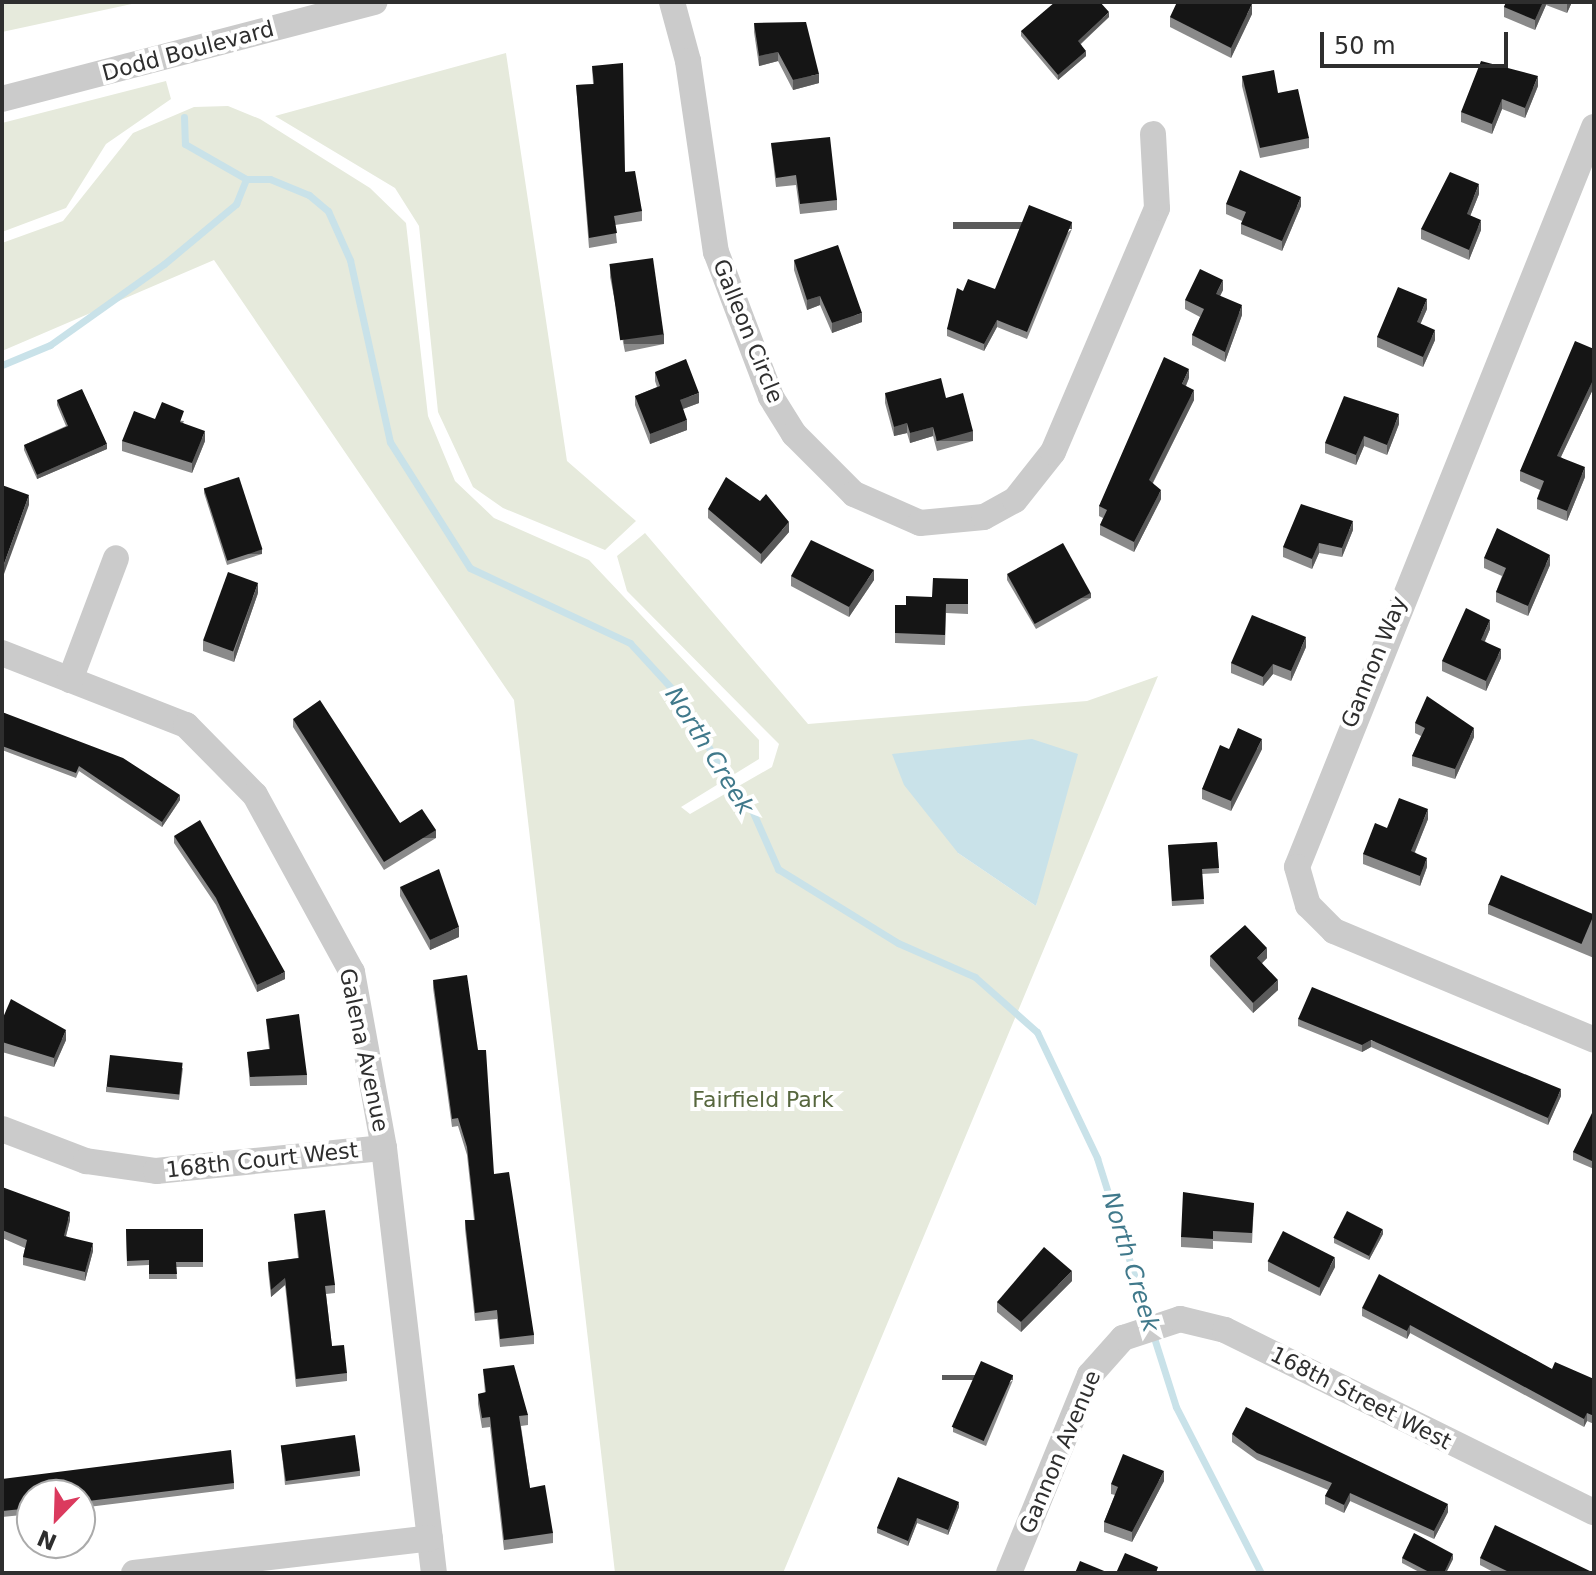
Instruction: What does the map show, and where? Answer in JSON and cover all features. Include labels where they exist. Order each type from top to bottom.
[{"type":"street","name":"Dodd Boulevard","points":[[2,99],[375,2]]},
{"type":"street","name":"Galleon Circle","points":[[672,2],[716,252],[771,397],[794,434],[854,494],[920,523],[984,517],[1015,500],[1053,452],[1157,208],[1153,134]]},
{"type":"street","name":"Gannon Way","points":[[1594,127],[1310,820],[1297,867],[1308,905],[1334,931],[1594,1040]]},
{"type":"street","points":[[70,680],[116,558]]},
{"type":"street","name":"Galena Avenue","points":[[2,653],[186,725],[255,795],[352,972],[384,1148],[434,1573]]},
{"type":"street","name":"168th Court West","points":[[2,1129],[86,1161],[156,1171],[384,1148]]},
{"type":"street","name":"168th Street West","points":[[1123,1338],[1180,1319],[1225,1330],[1594,1512]]},
{"type":"street","name":"Gannon Avenue","points":[[1009,1573],[1090,1375],[1123,1338]]},
{"type":"street","points":[[134,1573],[430,1538]]},
{"type":"green space","points":[[2,2],[141,2],[2,32]]},
{"type":"green space","points":[[506,53],[567,461],[636,521],[605,550],[503,508],[473,487],[438,412],[419,226],[395,188],[275,116]]},
{"type":"green space","points":[[166,81],[171,99],[106,144],[66,208],[2,232],[2,123]]},
{"type":"green space","name":"Fairfield Park","points":[[228,106],[260,119],[370,188],[406,223],[428,416],[455,481],[494,518],[589,560],[759,740],[759,759],[681,807],[690,814],[772,767],[779,744],[627,591],[617,556],[645,533],[808,724],[1087,701],[1158,676],[783,1573],[615,1573],[514,700],[214,260],[2,351],[2,243],[63,221],[133,133],[194,107]],"holes":[[[1051,838],[1036,906],[958,853]]]},
{"type":"water","points":[[1032,739],[1078,754],[1036,906],[958,853],[904,785],[892,754]]},
{"type":"building","points":[[1055,2],[1100,2],[1109,12],[1078,41],[1086,51],[1058,75],[1021,31]]},
{"type":"building","points":[[1177,2],[1252,4],[1231,48],[1170,17]]},
{"type":"building","points":[[1506,2],[1543,2],[1535,20],[1504,7]]},
{"type":"building","points":[[806,22],[819,74],[793,80],[778,52],[759,56],[754,23]]},
{"type":"building","points":[[1481,61],[1538,76],[1525,108],[1502,99],[1492,124],[1461,112]]},
{"type":"building","points":[[623,63],[625,172],[635,171],[642,211],[614,216],[617,233],[589,238],[576,85],[594,84],[592,66]]},
{"type":"building","points":[[1274,70],[1278,93],[1298,89],[1309,138],[1260,148],[1242,76]]},
{"type":"building","points":[[830,137],[837,200],[800,204],[796,175],[776,178],[771,143]]},
{"type":"building","points":[[1240,170],[1301,197],[1282,241],[1241,224],[1246,212],[1226,204]]},
{"type":"building","points":[[1450,172],[1479,184],[1467,214],[1481,220],[1469,250],[1421,229]]},
{"type":"building","points":[[1029,205],[1072,222],[1027,332],[997,320],[984,344],[947,329],[957,288],[963,291],[968,279],[995,289]]},
{"type":"building","points":[[838,245],[862,313],[832,323],[820,296],[807,300],[794,260]]},
{"type":"building","points":[[653,258],[664,334],[620,340],[609,264]]},
{"type":"building","points":[[1200,269],[1223,280],[1216,294],[1242,305],[1225,352],[1192,335],[1204,309],[1185,300]]},
{"type":"building","points":[[1398,287],[1427,299],[1417,322],[1435,330],[1423,357],[1377,337]]},
{"type":"building","points":[[1575,341],[1594,349],[1594,378],[1557,456],[1585,467],[1567,511],[1537,499],[1544,481],[1520,471]]},
{"type":"building","points":[[1164,357],[1189,369],[1182,384],[1194,390],[1149,480],[1161,490],[1134,542],[1100,525],[1107,510],[1099,506]]},
{"type":"building","points":[[686,359],[699,393],[680,400],[687,420],[650,434],[635,396],[660,386],[655,372]]},
{"type":"building","points":[[941,378],[946,398],[963,393],[973,431],[937,441],[933,427],[910,433],[907,423],[894,427],[885,393]]},
{"type":"building","points":[[82,389],[107,444],[37,475],[24,445],[68,426],[57,400]]},
{"type":"building","points":[[1344,396],[1399,414],[1387,445],[1364,436],[1356,455],[1325,443]]},
{"type":"building","points":[[162,402],[184,411],[180,422],[205,431],[192,463],[122,441],[134,411],[155,419]]},
{"type":"building","points":[[239,477],[262,549],[227,561],[204,488]]},
{"type":"building","points":[[726,477],[760,501],[766,494],[789,522],[761,554],[708,509]]},
{"type":"building","points":[[2,485],[29,495],[4,564],[2,564]]},
{"type":"building","points":[[1301,504],[1353,521],[1342,548],[1319,543],[1312,559],[1283,547]]},
{"type":"building","points":[[1497,528],[1550,555],[1528,606],[1496,592],[1506,568],[1484,558]]},
{"type":"building","points":[[811,540],[874,570],[849,607],[791,576]]},
{"type":"building","points":[[1063,543],[1091,593],[1035,624],[1007,574]]},
{"type":"building","points":[[228,572],[258,583],[233,652],[203,641]]},
{"type":"building","points":[[933,578],[968,579],[968,604],[946,604],[945,635],[895,633],[895,605],[906,605],[906,596],[932,597]]},
{"type":"building","points":[[1466,608],[1490,620],[1481,640],[1501,649],[1486,681],[1442,661]]},
{"type":"building","points":[[1252,615],[1306,637],[1291,671],[1273,664],[1263,677],[1231,663]]},
{"type":"building","points":[[1427,696],[1474,728],[1455,769],[1412,756],[1425,728],[1415,723]]},
{"type":"building","points":[[320,700],[400,823],[422,809],[436,830],[384,862],[293,719]]},
{"type":"building","points":[[2,712],[123,758],[180,795],[162,822],[79,766],[76,773],[2,746]]},
{"type":"building","points":[[1238,728],[1262,739],[1231,801],[1202,789],[1220,745],[1229,749]]},
{"type":"building","points":[[1399,798],[1428,809],[1411,851],[1427,858],[1420,876],[1363,854],[1375,823],[1387,828]]},
{"type":"building","points":[[200,820],[285,972],[257,985],[216,898],[174,836]]},
{"type":"building","points":[[1217,842],[1219,868],[1202,869],[1204,899],[1172,901],[1168,845]]},
{"type":"building","points":[[439,869],[459,927],[430,940],[400,887]]},
{"type":"building","points":[[1501,875],[1594,914],[1581,944],[1488,904]]},
{"type":"building","points":[[1245,925],[1267,948],[1257,958],[1278,980],[1253,1003],[1210,956]]},
{"type":"building","points":[[467,975],[478,1050],[486,1050],[494,1174],[509,1172],[534,1335],[500,1339],[497,1310],[475,1313],[465,1220],[475,1220],[467,1147],[458,1118],[452,1119],[433,980]]},
{"type":"building","points":[[1312,987],[1561,1089],[1548,1118],[1371,1040],[1362,1045],[1298,1019]]},
{"type":"building","points":[[11,999],[66,1030],[54,1058],[2,1042],[2,1020]]},
{"type":"building","points":[[299,1014],[307,1075],[250,1077],[247,1052],[270,1049],[266,1019]]},
{"type":"building","points":[[110,1055],[183,1063],[179,1094],[107,1087]]},
{"type":"building","points":[[1594,1114],[1594,1162],[1573,1152]]},
{"type":"building","points":[[2,1187],[70,1212],[64,1236],[93,1243],[85,1272],[23,1257],[27,1240],[2,1230]]},
{"type":"building","points":[[1183,1192],[1254,1203],[1252,1233],[1213,1231],[1213,1239],[1181,1237]]},
{"type":"building","points":[[325,1210],[335,1285],[325,1286],[332,1346],[344,1345],[347,1373],[296,1379],[285,1278],[271,1290],[268,1262],[299,1258],[294,1214]]},
{"type":"building","points":[[1347,1211],[1383,1229],[1369,1256],[1333,1238]]},
{"type":"building","points":[[126,1229],[203,1229],[203,1262],[176,1262],[177,1274],[149,1274],[149,1260],[127,1261]]},
{"type":"building","points":[[1283,1231],[1335,1257],[1319,1288],[1268,1261]]},
{"type":"building","points":[[1044,1247],[1072,1271],[1021,1322],[997,1302]]},
{"type":"building","points":[[1379,1274],[1552,1369],[1555,1362],[1594,1379],[1594,1416],[1587,1413],[1584,1419],[1410,1325],[1407,1331],[1362,1308]]},
{"type":"building","points":[[981,1361],[1013,1375],[984,1441],[952,1427]]},
{"type":"building","points":[[514,1365],[528,1415],[519,1416],[530,1488],[545,1485],[553,1533],[504,1540],[490,1417],[482,1418],[478,1394],[486,1392],[483,1369]]},
{"type":"building","points":[[1246,1407],[1448,1504],[1434,1531],[1350,1493],[1344,1505],[1325,1496],[1332,1483],[1257,1453],[1232,1434]]},
{"type":"building","points":[[355,1435],[360,1471],[286,1481],[281,1445]]},
{"type":"building","points":[[231,1450],[234,1483],[96,1500],[96,1479],[16,1479],[16,1510],[2,1511],[2,1479]]},
{"type":"building","points":[[1123,1454],[1164,1471],[1132,1532],[1104,1522],[1118,1487],[1111,1484]]},
{"type":"building","points":[[898,1477],[959,1502],[948,1530],[917,1518],[908,1541],[877,1528]]},
{"type":"building","points":[[1495,1525],[1594,1573],[1511,1573],[1480,1558]]},
{"type":"building","points":[[1414,1533],[1453,1554],[1444,1573],[1431,1573],[1402,1558]]},
{"type":"building","points":[[1125,1553],[1158,1567],[1156,1573],[1116,1573]]},
{"type":"building","points":[[1080,1561],[1109,1573],[1075,1573]]},
{"type":"waterway","name":"North Creek","points":[[184,117],[185,144],[246,179],[270,179],[309,195],[328,211],[350,260],[390,442],[470,568],[630,643],[685,703],[738,802],[751,808],[778,869],[898,943],[975,977],[1037,1032],[1097,1158],[1176,1407],[1261,1573]]},
{"type":"waterway","points":[[2,365],[50,345],[164,264],[236,204],[246,179]]}]
